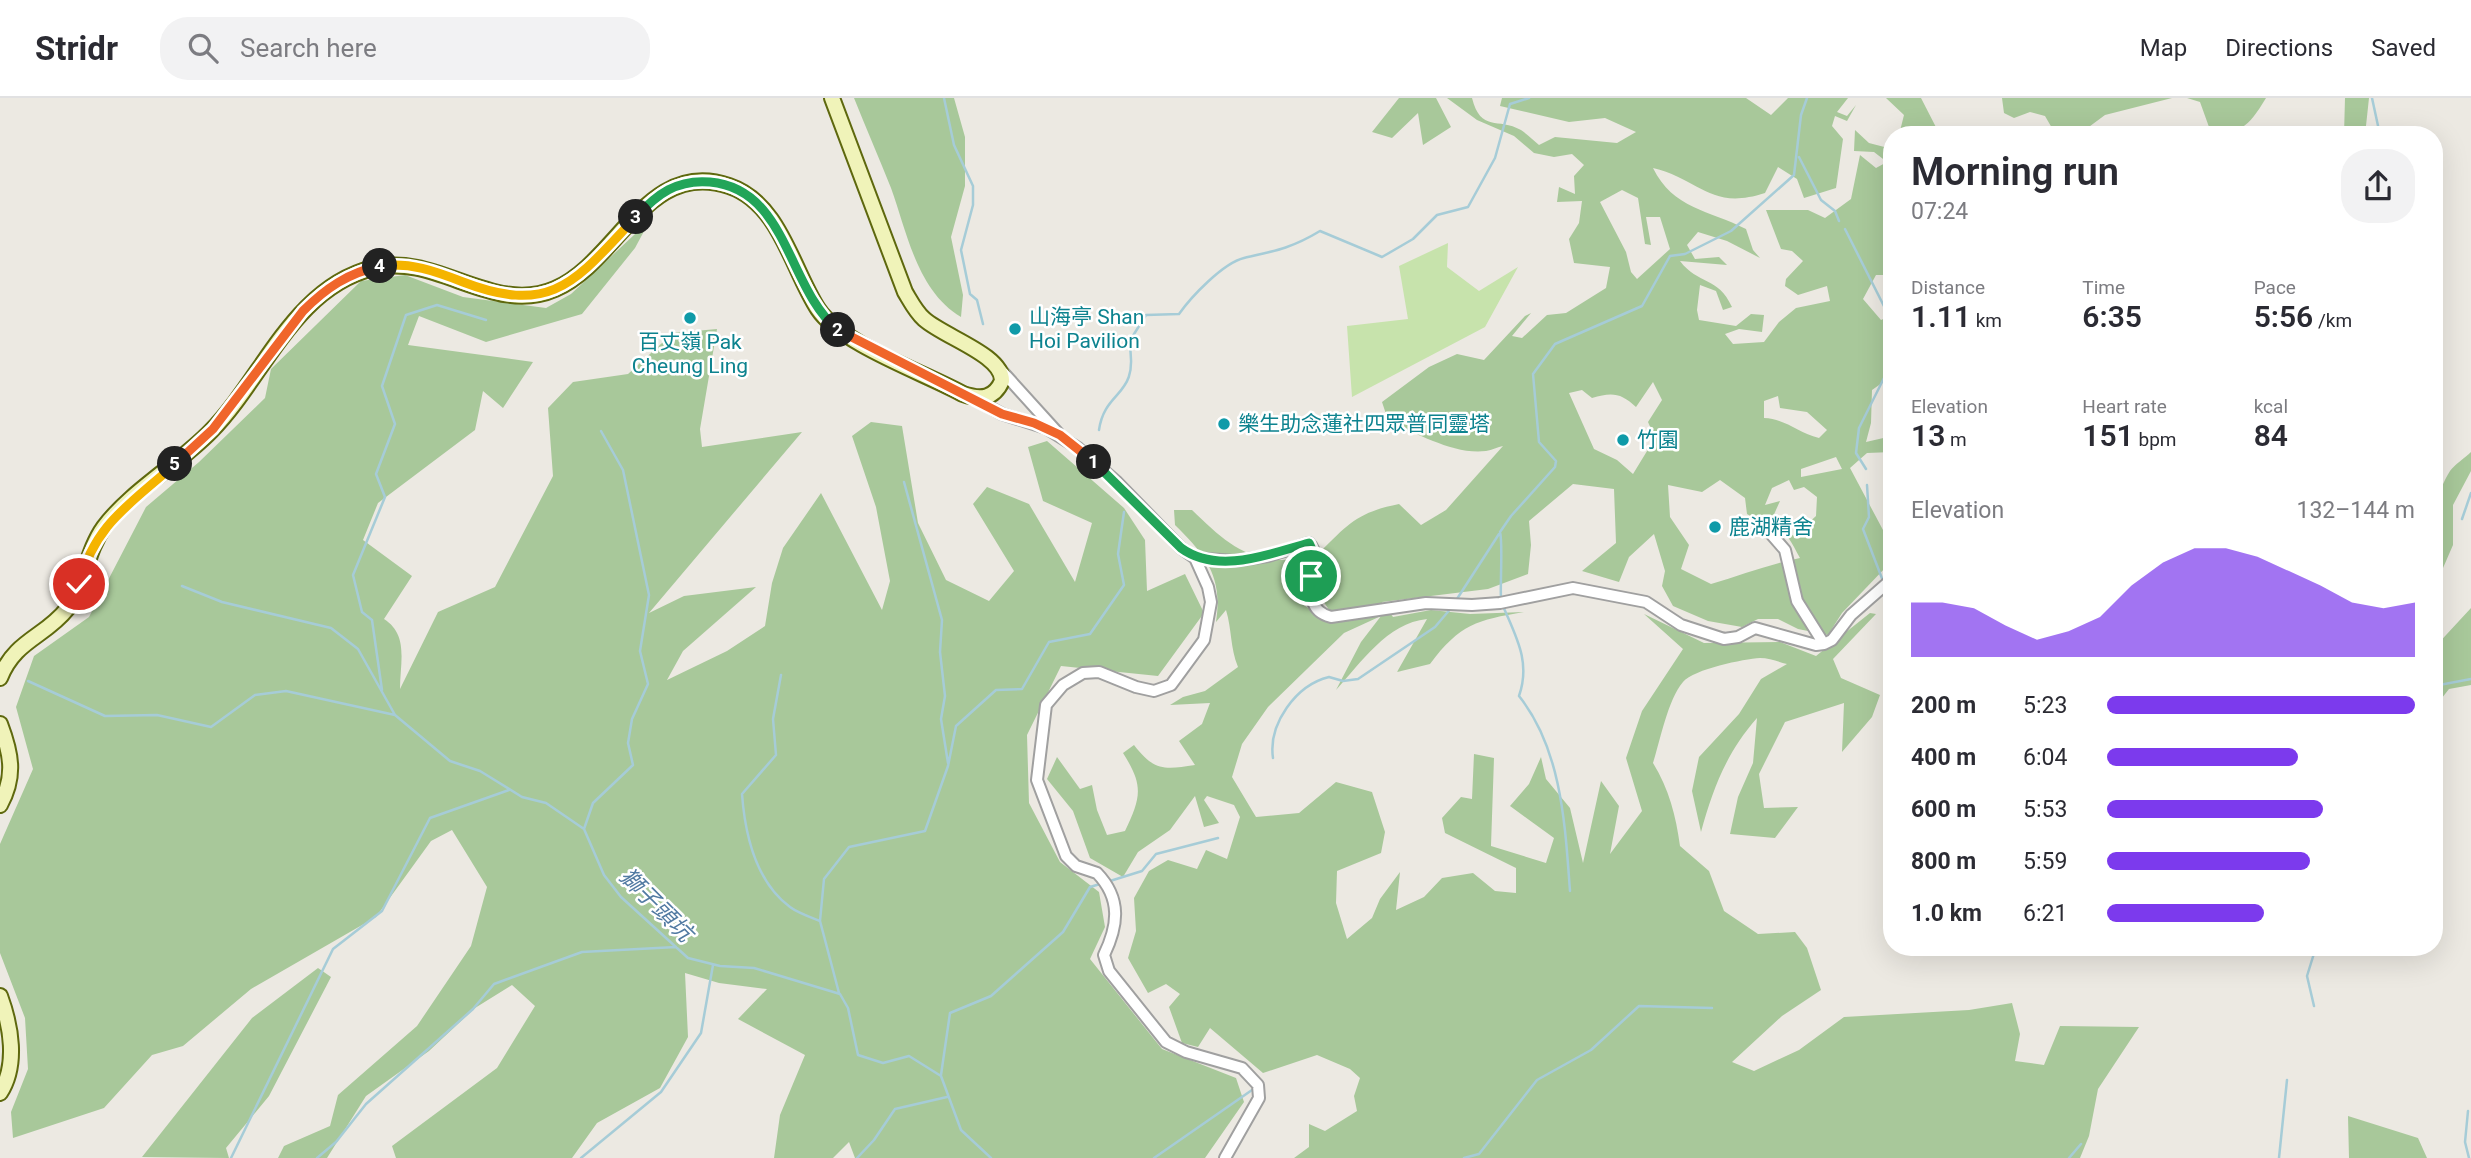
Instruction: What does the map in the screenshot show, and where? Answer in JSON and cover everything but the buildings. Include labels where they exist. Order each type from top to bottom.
[{"type":"main road","points":[[0,678],[16,650],[54,622],[68,606],[91,550],[108,522],[213,429],[303,311],[330,287],[358,272],[398,264],[424,268],[485,290],[538,296],[580,276],[666,189],[689,182],[715,182],[740,190],[765,211],[817,307],[836,329],[968,396],[980,398],[992,395],[1002,381],[1000,368],[988,356],[952,340],[915,309],[898,277],[832,98]]},
{"type":"main road","points":[[0,724],[11,762],[8,786],[0,805]]},
{"type":"main road","points":[[0,996],[10,1031],[11,1055],[5,1085],[0,1093]]},
{"type":"street","points":[[1000,368],[1060,435],[1117,482],[1181,548],[1195,558],[1208,587],[1211,602],[1205,640],[1171,685],[1154,691],[1099,672],[1083,673],[1071,678],[1051,696],[1046,705],[1036,771],[1044,802],[1066,856],[1076,866],[1097,873],[1113,899],[1116,929],[1104,955],[1110,971],[1166,1042],[1186,1052],[1242,1068],[1258,1085],[1259,1098],[1225,1158]]},
{"type":"street","points":[[968,396],[1002,414],[1034,423],[1060,435]]},
{"type":"street","points":[[1771,534],[1785,550],[1797,601],[1824,644]]},
{"type":"street","points":[[1195,558],[1234,561],[1268,556],[1309,543],[1315,556],[1311,596],[1320,612],[1331,617],[1426,603],[1472,606],[1500,603],[1573,588],[1646,602],[1681,625],[1724,639],[1738,637],[1755,628],[1816,645],[1832,640],[1852,615],[1883,587]]},
{"type":"green space","points":[[854,98],[954,98],[965,137],[965,186],[951,237],[963,295],[961,317],[946,306],[924,276]]},
{"type":"green space","points":[[1399,98],[1436,98],[1451,127],[1423,145],[1418,113],[1392,138],[1372,132]]},
{"type":"green space","points":[[1447,98],[1472,98],[1480,116],[1485,120],[1513,126],[1539,145],[1555,137],[1617,143],[1636,132],[1605,118],[1569,122],[1500,106],[1502,98],[1746,98],[1771,115],[1788,98],[1848,98],[1837,112],[1847,116],[1856,105],[1847,121],[1835,116],[1832,126],[1843,139],[1836,188],[1804,198],[1797,179],[1778,167],[1765,193],[1746,198],[1718,196],[1653,168],[1661,182],[1681,200],[1746,229],[1753,250],[1760,258],[1727,241],[1698,232],[1687,245],[1695,259],[1719,257],[1727,265],[1680,261],[1687,269],[1720,290],[1732,307],[1723,310],[1716,291],[1700,285],[1697,310],[1699,320],[1736,326],[1751,314],[1764,315],[1762,332],[1739,329],[1725,334],[1733,344],[1764,342],[1779,322],[1796,308],[1830,301],[1827,286],[1798,295],[1785,286],[1786,279],[1803,261],[1792,251],[1781,249],[1766,210],[1808,210],[1825,218],[1851,199],[1860,155],[1876,168],[1883,164],[1883,275],[1876,275],[1863,299],[1883,319],[1883,382],[1872,390],[1871,423],[1866,442],[1883,438],[1883,452],[1867,453],[1850,468],[1883,530],[1883,570],[1842,613],[1828,635],[1798,629],[1778,619],[1758,619],[1742,627],[1708,621],[1673,606],[1662,586],[1665,571],[1654,534],[1629,557],[1619,582],[1582,571],[1616,543],[1614,489],[1573,484],[1529,521],[1531,545],[1528,574],[1488,589],[1382,602],[1393,617],[1431,610],[1470,614],[1524,612],[1471,626],[1451,640],[1430,664],[1397,672],[1427,619],[1413,622],[1387,636],[1336,690],[1361,642],[1381,616],[1344,633],[1268,707],[1242,744],[1232,777],[1256,817],[1299,813],[1336,782],[1372,792],[1385,832],[1381,853],[1337,871],[1336,903],[1347,939],[1372,918],[1380,899],[1400,872],[1396,910],[1424,897],[1442,878],[1473,873],[1495,891],[1516,893],[1516,868],[1445,833],[1442,818],[1461,797],[1472,799],[1474,754],[1494,758],[1491,846],[1546,863],[1554,838],[1510,806],[1529,784],[1541,757],[1546,779],[1570,808],[1583,863],[1601,781],[1619,806],[1610,854],[1642,811],[1626,758],[1642,711],[1683,649],[1644,614],[1704,643],[1780,642],[1816,656],[1870,613],[1876,614],[1833,659],[1841,678],[1880,695],[1872,717],[1842,752],[1844,703],[1785,722],[1759,774],[1764,808],[1798,807],[1775,838],[1730,834],[1738,797],[1753,763],[1757,718],[1737,744],[1722,771],[1701,832],[1692,791],[1699,757],[1739,714],[1761,679],[1787,664],[1760,658],[1697,673],[1683,682],[1678,689],[1665,721],[1653,763],[1671,803],[1680,846],[1709,871],[1724,911],[1758,934],[1795,932],[1807,948],[1821,990],[1782,1016],[1732,1062],[1754,1071],[1799,1050],[1844,1017],[1969,1010],[2012,1003],[2020,1034],[2015,1061],[2044,1065],[2060,1026],[2139,1027],[2098,1089],[2089,1136],[2080,1158],[1294,1158],[1309,1147],[1309,1124],[1325,1131],[1357,1111],[1354,1096],[1360,1078],[1350,1069],[1317,1055],[1263,1073],[1210,1028],[1198,1047],[1182,1043],[1169,1007],[1180,994],[1166,984],[1148,993],[1128,958],[1136,931],[1134,898],[1149,871],[1168,860],[1197,869],[1206,850],[1227,859],[1240,817],[1234,805],[1207,796],[1204,800],[1219,823],[1204,827],[1195,796],[1170,830],[1138,852],[1123,877],[1090,858],[1073,811],[1047,779],[1057,757],[1080,789],[1092,785],[1097,810],[1107,835],[1125,831],[1137,800],[1137,783],[1123,753],[1134,745],[1148,760],[1160,767],[1195,765],[1179,741],[1202,724],[1210,703],[1170,705],[1183,697],[1205,691],[1238,667],[1226,610],[1216,622],[1217,592],[1210,568],[1175,525],[1174,510],[1192,510],[1216,533],[1241,550],[1254,555],[1284,560],[1302,558],[1307,565],[1283,585],[1295,599],[1327,621],[1329,610],[1322,599],[1321,551],[1331,541],[1364,515],[1399,504],[1421,525],[1446,510],[1503,446],[1486,451],[1449,447],[1389,423],[1382,402],[1429,367],[1457,354],[1484,360],[1525,316],[1531,313],[1512,336],[1522,338],[1547,315],[1566,313],[1606,288],[1610,267],[1574,263],[1569,239],[1579,223],[1582,201],[1557,202],[1559,187],[1575,194],[1574,176],[1584,165],[1572,154],[1554,157],[1534,153],[1514,136],[1477,120]],"holes":[[[1622,190],[1638,198],[1645,244],[1651,245],[1646,217],[1660,217],[1670,249],[1637,279],[1631,272],[1626,252],[1600,202]],[[1653,382],[1662,400],[1648,422],[1655,438],[1633,474],[1617,460],[1594,449],[1569,393],[1582,390],[1592,398],[1621,396],[1636,407]],[[1778,396],[1780,408],[1807,412],[1827,430],[1819,438],[1779,421],[1764,418],[1764,401]],[[1836,457],[1842,469],[1801,477],[1801,469]],[[1720,480],[1745,498],[1747,514],[1759,521],[1755,528],[1773,528],[1784,533],[1800,558],[1711,584],[1681,569],[1689,545],[1670,517],[1668,485],[1702,492]],[[1789,480],[1794,490],[1804,487],[1817,497],[1816,516],[1794,536],[1771,521],[1780,501],[1765,505],[1772,488]]]},
{"type":"green space","points":[[1886,98],[1921,98],[1935,126],[1901,126],[1904,115]]},
{"type":"green space","points":[[2002,98],[2172,98],[2105,115],[2090,126],[2051,126],[2045,116],[2030,112],[2014,118],[2004,113]]},
{"type":"green space","points":[[2187,98],[2266,98],[2244,126],[2209,126],[2200,102]]},
{"type":"green space","points":[[2345,98],[2369,98],[2366,126],[2344,126]]},
{"type":"green space","points":[[1855,130],[1869,143],[1883,147],[1883,159],[1874,152],[1854,151]]},
{"type":"green space","points":[[650,220],[635,248],[582,314],[486,342],[419,316],[408,345],[533,362],[503,408],[483,391],[475,430],[378,503],[363,540],[412,576],[384,619],[392,625],[400,641],[400,689],[438,612],[495,587],[553,476],[548,408],[573,382],[628,374],[673,333],[717,329],[700,429],[702,447],[802,432],[649,613],[684,596],[756,587],[683,651],[667,680],[727,651],[765,626],[772,583],[783,548],[821,493],[882,610],[890,581],[876,507],[852,436],[871,422],[902,426],[918,523],[946,580],[989,601],[1014,571],[973,504],[987,487],[1029,504],[1075,582],[1092,523],[1043,501],[1028,447],[1047,441],[1124,508],[1145,540],[1147,591],[1185,574],[1204,613],[1158,676],[1061,666],[1027,735],[1029,803],[1060,862],[1099,892],[1105,927],[1090,959],[1162,1049],[1236,1078],[1244,1102],[1205,1158],[855,1158],[849,1142],[833,1158],[774,1158],[780,1115],[805,1055],[738,1019],[767,989],[719,983],[685,973],[688,1037],[660,1088],[597,1123],[572,1158],[396,1158],[392,1146],[497,1068],[535,1006],[512,985],[475,1008],[429,1051],[366,1096],[327,1158],[278,1158],[284,1146],[330,1126],[338,1095],[417,1026],[471,946],[487,887],[452,830],[431,841],[376,917],[251,989],[183,1046],[152,1055],[104,1108],[13,1138],[11,1112],[28,1069],[25,1018],[0,953],[0,844],[33,769],[16,707],[34,656],[89,617],[146,507],[199,462],[265,398],[271,369],[361,281],[405,275],[463,297],[546,308],[571,294]]},
{"type":"green space","points":[[1448,243],[1447,267],[1479,291],[1518,267],[1485,327],[1352,397],[1347,326],[1408,319],[1399,266]]},
{"type":"green space","points":[[2471,452],[2471,471],[2453,505],[2453,545],[2443,568],[2443,484],[2455,466]]},
{"type":"green space","points":[[2471,608],[2471,685],[2449,689],[2443,697],[2443,638]]},
{"type":"green space","points":[[318,968],[331,977],[269,1096],[226,1148],[229,1158],[142,1157],[252,1018]]},
{"type":"green space","points":[[2348,1116],[2418,1138],[2427,1158],[2349,1158]]},
{"type":"waterway","points":[[944,98],[954,145],[973,186],[973,205],[961,250],[970,294],[977,300],[983,324]]},
{"type":"waterway","points":[[1099,430],[1102,416],[1126,383],[1131,360],[1129,342],[1146,315],[1179,314],[1191,299],[1227,266],[1244,258],[1292,245],[1320,231],[1382,257],[1413,239],[1437,215],[1468,207],[1495,158],[1510,104],[1529,98]]},
{"type":"waterway","points":[[1501,600],[1500,532],[1555,467],[1556,461],[1539,442],[1533,374],[1555,344],[1642,306],[1670,256],[1685,254],[1731,231],[1794,175],[1801,115],[1807,98]]},
{"type":"waterway","points":[[2372,98],[2378,126]]},
{"type":"waterway","points":[[1799,157],[1821,200],[1835,211],[1839,221]]},
{"type":"waterway","points":[[1845,229],[1883,304]]},
{"type":"waterway","points":[[382,690],[372,620],[362,612],[353,575],[385,497],[376,474],[395,424],[382,386],[406,315],[437,305],[486,320]]},
{"type":"waterway","points":[[1866,469],[1856,453],[1859,428],[1883,380]]},
{"type":"waterway","points":[[584,829],[593,803],[633,765],[628,743],[632,719],[648,684],[640,651],[649,595],[623,470],[601,431]]},
{"type":"waterway","points":[[904,482],[942,620],[940,652],[945,696],[941,719],[948,763]]},
{"type":"waterway","points":[[1867,485],[1869,517],[1863,529],[1883,581]]},
{"type":"waterway","points":[[2462,519],[2471,493]]},
{"type":"waterway","points":[[839,993],[820,921],[824,879],[849,847],[925,831],[948,766],[956,726],[996,690],[1022,689],[1049,642],[1090,634],[1124,585],[1118,554],[1124,512]]},
{"type":"waterway","points":[[1455,602],[1499,534]]},
{"type":"waterway","name":"獅子頭坑","points":[[182,586],[222,602],[331,628],[358,649],[395,715],[450,761],[480,771],[522,797],[546,803],[584,829],[604,875],[621,897],[688,958],[720,966],[754,968],[840,994],[848,1008],[858,1055],[883,1063],[909,1056],[941,1076],[961,1130],[991,1158]]},
{"type":"waterway","points":[[1503,606],[1523,661],[1519,696],[1544,740],[1559,789],[1570,891]]},
{"type":"waterway","points":[[1273,758],[1275,732],[1295,697],[1317,681],[1329,677],[1343,681],[1358,679],[1435,627],[1452,607]]},
{"type":"waterway","points":[[781,675],[773,719],[776,755],[742,794],[746,825],[754,856],[768,884],[790,907],[820,921]]},
{"type":"waterway","points":[[2443,684],[2471,679]]},
{"type":"waterway","points":[[28,681],[105,716],[157,715],[211,727],[255,695],[286,691],[395,715]]},
{"type":"waterway","points":[[231,1158],[333,949],[382,911],[430,818],[509,790]]},
{"type":"waterway","points":[[1110,881],[1142,871],[1156,854],[1218,838]]},
{"type":"waterway","points":[[941,1075],[950,1013],[991,996],[1063,932],[1090,887],[1100,884]]},
{"type":"waterway","points":[[317,1158],[336,1142],[366,1104],[473,1009],[494,984],[582,952],[676,947]]},
{"type":"waterway","points":[[2313,956],[2307,976],[2314,1006]]},
{"type":"waterway","points":[[581,1158],[661,1092],[701,1033],[713,965]]},
{"type":"waterway","points":[[1464,1158],[1479,1154],[1537,1080],[1591,1050],[1639,1006],[1712,1008]]},
{"type":"waterway","points":[[2279,1158],[2287,1080]]},
{"type":"waterway","points":[[1154,1158],[1252,1090]]},
{"type":"waterway","points":[[857,1158],[874,1140],[895,1109],[947,1097]]},
{"type":"waterway","points":[[2468,1111],[2465,1142],[2469,1158]]},
{"type":"waterway","points":[[2069,1158],[2081,1144]]},
{"type":"place","name":"百丈嶺 Pak Cheung Ling","points":[[690,318]]},
{"type":"place","name":"山海亭 Shan Hoi Pavilion","points":[[1015,329]]},
{"type":"place","name":"樂生助念蓮社四眾普同靈塔","points":[[1224,424]]},
{"type":"place","name":"竹園","points":[[1623,440]]},
{"type":"place","name":"鹿湖精舍","points":[[1715,527]]},
{"type":"route","points":[[79,584],[84,564],[108,522],[213,429],[303,311],[319,295],[344,277],[398,264],[424,268],[485,290],[510,295],[538,296],[580,276],[651,201],[666,189],[689,182],[704,181],[740,190],[765,211],[780,234],[817,307],[836,329],[1002,414],[1034,423],[1060,435],[1117,482],[1181,548],[1195,558],[1234,561],[1268,556],[1309,543],[1315,556],[1311,576]]}]
